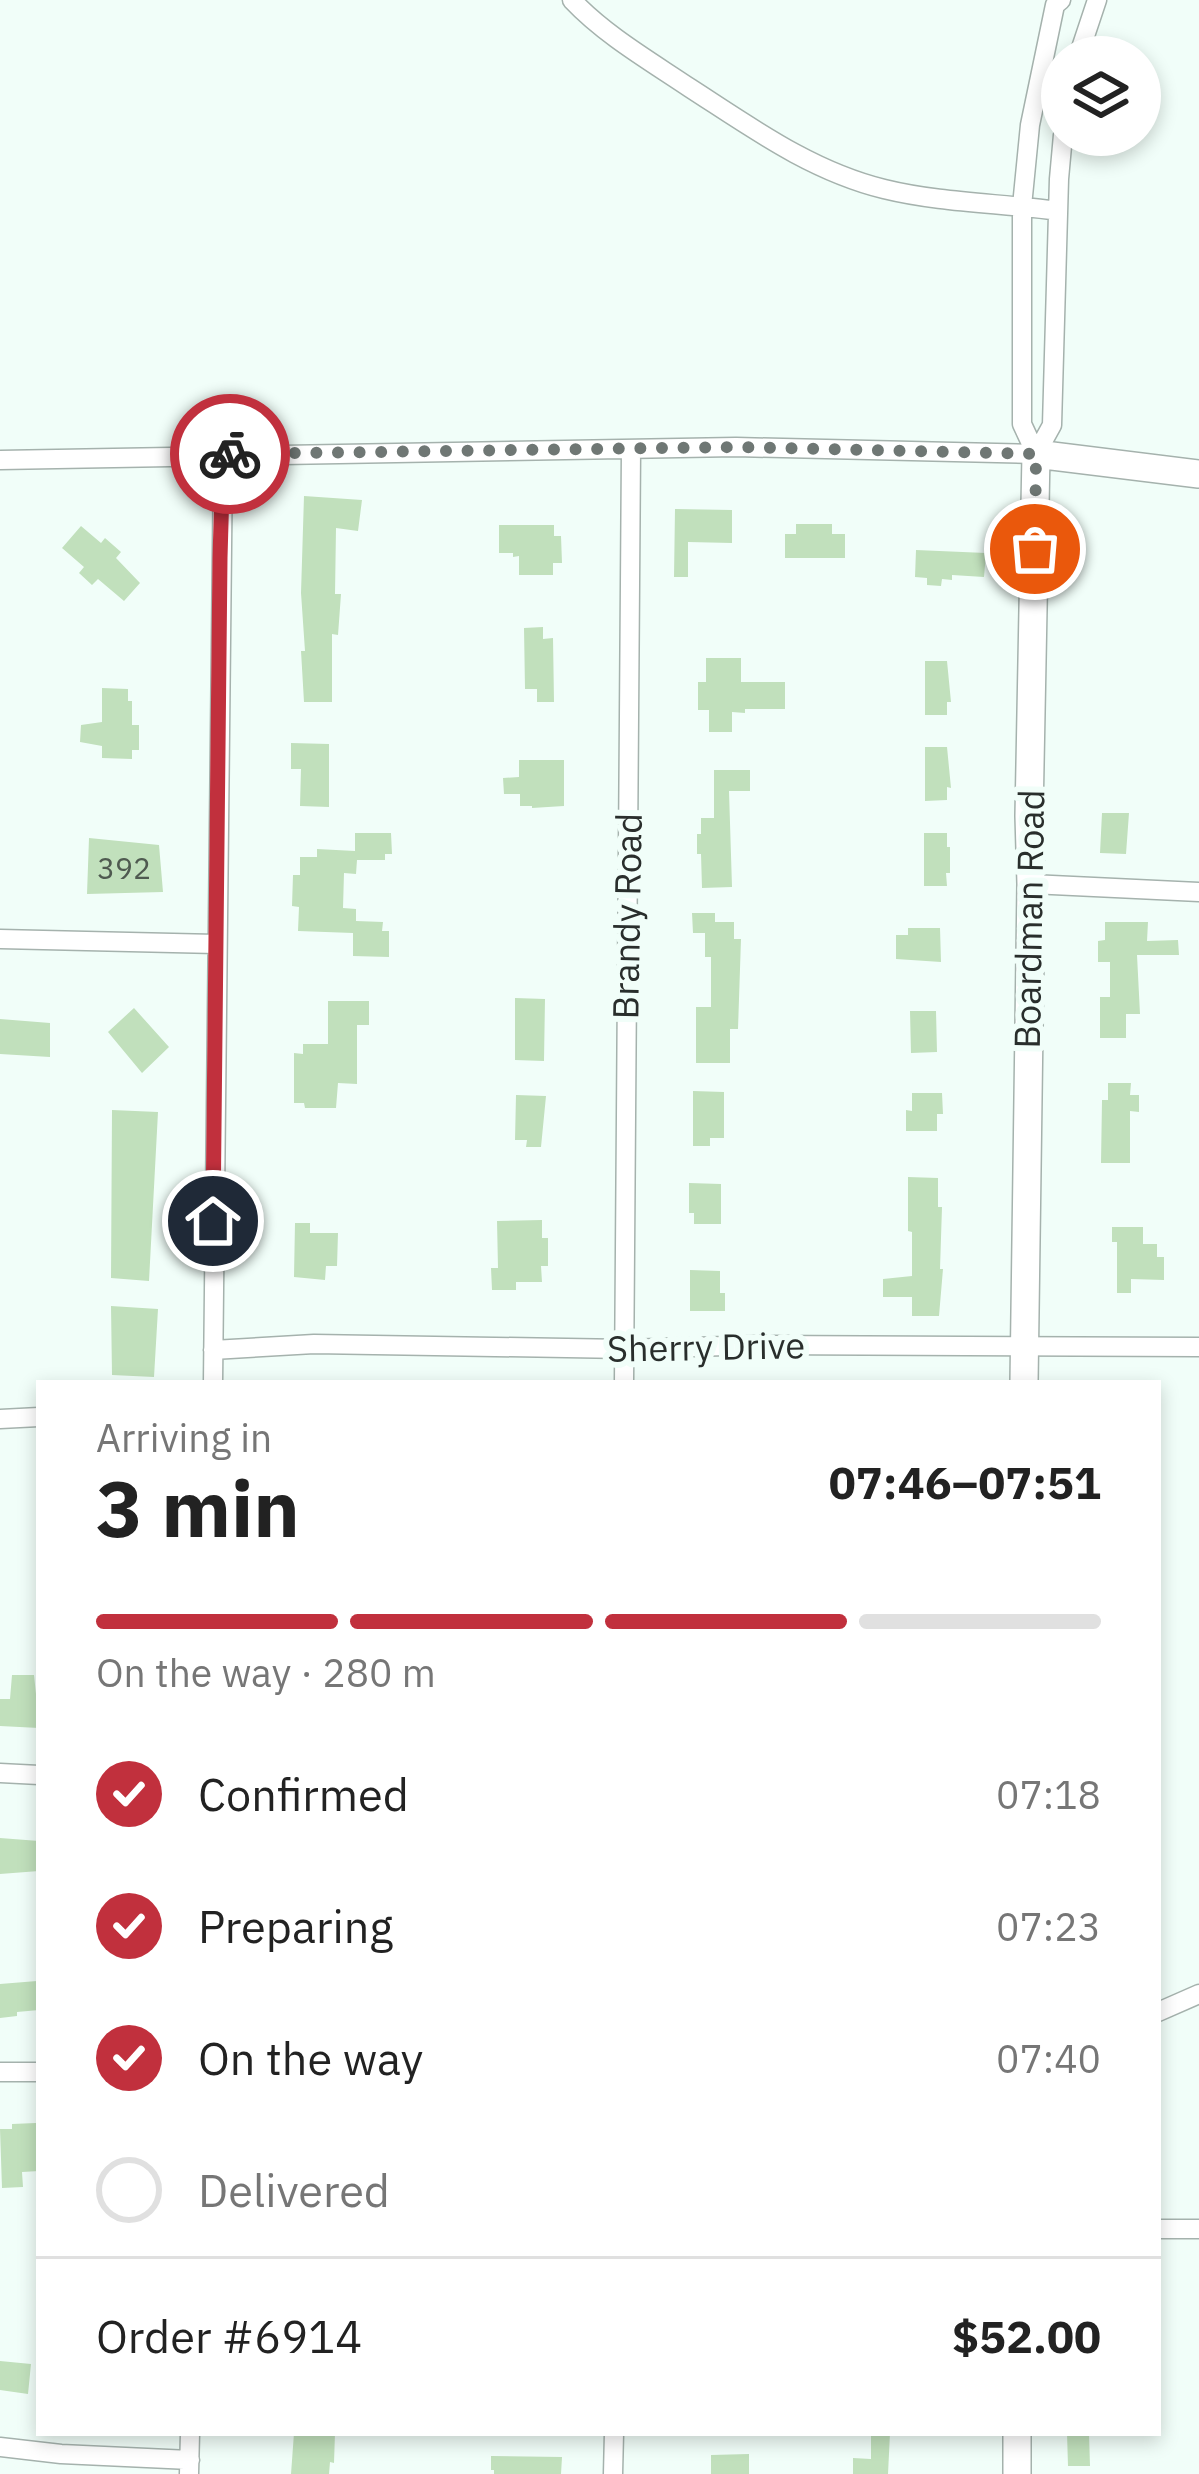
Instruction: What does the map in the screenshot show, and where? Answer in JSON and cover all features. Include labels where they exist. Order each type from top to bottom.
[{"type":"street","points":[[572,0],[673,76],[773,142],[826,170],[912,195],[1058,211]]},
{"type":"street","points":[[1085,36],[1097,0]]},
{"type":"street","name":"Boardman Road","points":[[1024,1380],[1036,454],[1022,424],[1022,206],[1030,125],[1056,2]]},
{"type":"street","name":"Boardman Road","points":[[1036,454],[1052,425],[1062,156]]},
{"type":"street","points":[[0,460],[736,447],[1036,454],[1199,473]]},
{"type":"street","name":"Brandy Road","points":[[624,1380],[631,450]]},
{"type":"street","points":[[213,1380],[223,454]]},
{"type":"street","points":[[1031,884],[1199,892]]},
{"type":"street","points":[[0,939],[216,944]]},
{"type":"street","name":"Sherry Drive","points":[[213,1350],[314,1344],[625,1349],[1199,1347]]},
{"type":"street","points":[[0,1419],[36,1418]]},
{"type":"street","points":[[0,1773],[36,1775]]},
{"type":"street","points":[[1161,2011],[1199,1994]]},
{"type":"street","points":[[0,2072],[36,2072]]},
{"type":"street","points":[[1161,2229],[1199,2229]]},
{"type":"street","points":[[0,2446],[190,2467],[190,2436]]},
{"type":"street","points":[[613,2474],[614,2436]]},
{"type":"street","points":[[1017,2436],[1017,2474]]},
{"type":"building","points":[[304,496],[362,500],[358,531],[336,528],[335,594],[341,594],[338,635],[332,634],[332,702],[304,702]]},
{"type":"building","points":[[675,509],[732,510],[732,543],[688,542],[688,577],[674,577]]},
{"type":"building","points":[[796,524],[832,524],[832,534],[845,534],[845,558],[785,558],[785,534],[796,534]]},
{"type":"building","points":[[499,525],[554,525],[554,536],[561,536],[562,563],[553,563],[553,575],[519,575],[519,556],[499,553]]},
{"type":"building","points":[[81,526],[121,552],[116,558],[140,583],[124,601],[98,579],[92,585],[79,573],[84,567],[62,548]]},
{"type":"building","points":[[916,550],[986,553],[984,577],[952,575],[952,580],[942,579],[941,586],[927,585],[927,578],[915,577]]},
{"type":"building","points":[[543,627],[543,639],[553,638],[554,702],[537,702],[537,689],[525,689],[524,628]]},
{"type":"building","points":[[706,658],[741,658],[741,682],[785,682],[785,709],[732,712],[732,732],[709,732],[709,710],[698,710],[698,682],[706,682]]},
{"type":"building","points":[[925,661],[947,661],[951,702],[947,702],[947,715],[925,715]]},
{"type":"building","points":[[102,688],[128,689],[132,725],[139,725],[139,750],[132,750],[132,759],[102,758],[102,746],[80,742],[81,725],[102,722]]},
{"type":"building","points":[[291,743],[329,744],[329,807],[300,806],[301,769],[291,769]]},
{"type":"building","points":[[925,747],[947,747],[951,788],[947,787],[947,800],[925,801]]},
{"type":"building","points":[[519,760],[564,760],[564,806],[520,806],[520,794],[504,794],[503,778],[519,777]]},
{"type":"building","points":[[714,770],[750,770],[750,791],[729,791],[732,887],[702,888],[697,834],[701,834],[701,818],[714,818]]},
{"type":"building","points":[[1102,813],[1129,813],[1126,854],[1100,853]]},
{"type":"building","points":[[355,833],[391,833],[392,854],[385,854],[385,860],[357,860],[356,874],[344,873],[343,908],[356,909],[356,921],[383,922],[382,931],[389,931],[389,957],[353,956],[353,933],[298,931],[299,907],[292,906],[293,875],[300,875],[300,857],[317,857],[317,849],[355,851]]},
{"type":"building","points":[[924,833],[947,833],[947,886],[924,886]]},
{"type":"building","points":[[89,838],[159,845],[163,892],[87,894]]},
{"type":"building","points":[[692,913],[715,913],[715,922],[734,922],[734,939],[741,939],[738,1029],[730,1029],[730,1063],[696,1063],[696,1007],[711,1007],[711,957],[705,957],[705,933],[693,933]]},
{"type":"building","points":[[1105,922],[1148,922],[1147,941],[1178,940],[1179,955],[1137,955],[1140,1014],[1126,1014],[1126,1038],[1100,1038],[1100,997],[1110,997],[1110,962],[1098,962],[1098,941],[1105,940]]},
{"type":"building","points":[[908,928],[940,928],[941,962],[896,959],[896,935],[908,935]]},
{"type":"building","points":[[515,998],[545,999],[544,1061],[515,1060]]},
{"type":"building","points":[[328,1001],[369,1001],[369,1025],[357,1025],[357,1084],[338,1083],[336,1108],[305,1108],[304,1103],[294,1103],[294,1053],[303,1054],[303,1044],[328,1044]]},
{"type":"building","points":[[134,1008],[169,1047],[142,1073],[108,1032]]},
{"type":"building","points":[[910,1011],[936,1011],[937,1052],[911,1053]]},
{"type":"building","points":[[0,1019],[50,1023],[50,1057],[0,1054]]},
{"type":"building","points":[[1108,1083],[1131,1083],[1130,1095],[1139,1095],[1139,1112],[1130,1111],[1130,1163],[1101,1163],[1102,1100],[1108,1100]]},
{"type":"building","points":[[693,1091],[724,1092],[724,1138],[710,1138],[710,1146],[693,1146]]},
{"type":"building","points":[[912,1093],[942,1093],[943,1114],[937,1114],[937,1131],[906,1131]]},
{"type":"building","points":[[516,1095],[546,1096],[541,1147],[526,1147],[527,1140],[515,1140]]},
{"type":"building","points":[[112,1110],[158,1112],[149,1281],[111,1278]]},
{"type":"building","points":[[908,1177],[938,1178],[943,1269],[939,1316],[912,1316],[912,1297],[883,1297],[883,1279],[912,1276]]},
{"type":"building","points":[[689,1183],[721,1184],[721,1224],[694,1224],[694,1213],[689,1213]]},
{"type":"building","points":[[542,1220],[542,1238],[548,1238],[548,1266],[541,1266],[542,1282],[516,1282],[516,1290],[492,1290],[491,1268],[498,1268],[497,1221]]},
{"type":"building","points":[[295,1223],[310,1223],[310,1233],[338,1233],[337,1266],[326,1266],[325,1280],[294,1277]]},
{"type":"building","points":[[1112,1227],[1143,1227],[1143,1244],[1157,1244],[1157,1257],[1164,1257],[1164,1280],[1131,1279],[1131,1293],[1117,1293],[1117,1242],[1112,1242]]},
{"type":"building","points":[[690,1270],[720,1271],[725,1311],[690,1311]]},
{"type":"building","points":[[111,1306],[158,1309],[154,1377],[112,1375]]},
{"type":"building","points":[[12,1675],[34,1675],[36,1728],[0,1726],[0,1699],[10,1699]]},
{"type":"building","points":[[0,1838],[36,1841],[36,1871],[0,1874]]},
{"type":"building","points":[[36,1981],[36,2010],[0,2018],[0,1984]]},
{"type":"building","points":[[36,2123],[36,2171],[22,2172],[23,2187],[2,2188],[0,2129],[12,2129],[12,2124]]},
{"type":"building","points":[[0,2361],[31,2364],[28,2394],[0,2390]]},
{"type":"building","points":[[294,2436],[335,2436],[329,2474],[291,2474]]},
{"type":"building","points":[[871,2436],[890,2436],[888,2474],[853,2474],[853,2458],[871,2459]]},
{"type":"building","points":[[1067,2436],[1089,2436],[1090,2466],[1068,2466]]},
{"type":"building","points":[[749,2454],[749,2474],[711,2474],[711,2455]]},
{"type":"building","points":[[491,2456],[562,2457],[561,2474],[494,2474]]},
{"type":"way so far","points":[[230,454],[736,447],[1036,454],[1035,549]]},
{"type":"route","points":[[213,1221],[220,558],[223,454],[230,454]]}]
